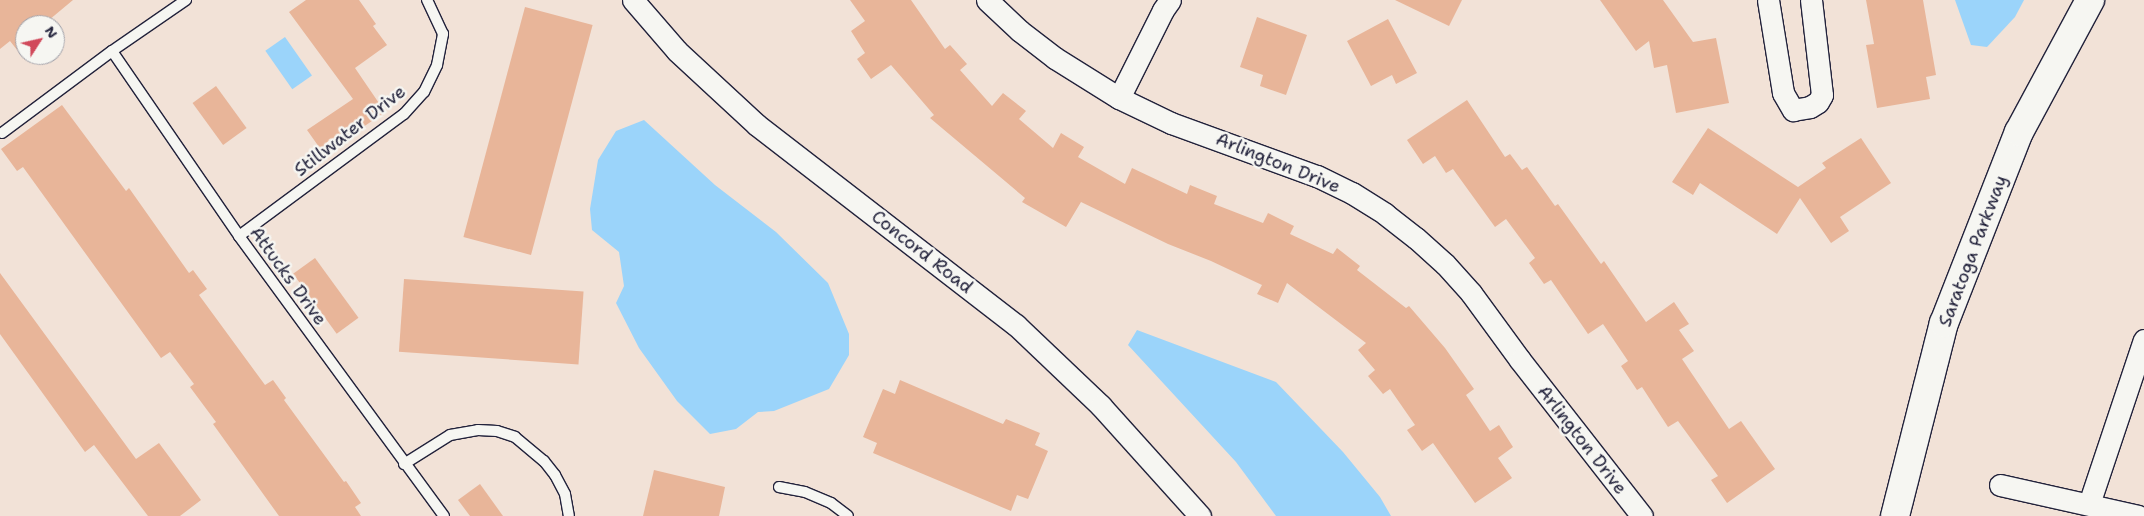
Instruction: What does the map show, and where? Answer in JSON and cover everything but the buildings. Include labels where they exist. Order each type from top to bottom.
[{"type":"street","name":"Concord Road","points":[[633,0],[677,51],[757,125],[1016,325],[1101,406],[1198,515]]},
{"type":"street","name":"Arlington Drive","points":[[987,0],[1020,31],[1055,58],[1119,98],[1171,122],[1317,176],[1369,204],[1416,238],[1445,264],[1471,293],[1520,360],[1642,516]]},
{"type":"street","points":[[1119,98],[1162,10],[1170,0]]},
{"type":"street","points":[[1768,0],[1782,93],[1793,110],[1810,107],[1818,102],[1822,95],[1811,0]]},
{"type":"street","name":"Saratoga Parkway","points":[[1895,516],[1944,323],[2019,132],[2090,0]]},
{"type":"street","points":[[2089,504],[2144,344]]},
{"type":"street","points":[[2000,485],[2139,516]]},
{"type":"lane","points":[[2,133],[112,51],[186,0]]},
{"type":"lane","name":"Stillwater Drive","points":[[239,236],[404,114],[424,92],[437,66],[443,34],[427,0]]},
{"type":"lane","name":"Attucks Drive","points":[[112,51],[239,236],[404,464],[444,516]]},
{"type":"lane","points":[[404,464],[450,435],[478,430],[498,431],[515,437],[544,461],[555,475],[565,494],[569,516]]},
{"type":"lane","points":[[779,487],[805,492],[831,504],[848,516]]},
{"type":"water","points":[[1955,0],[2024,0],[2015,17],[1987,47],[1971,45]]},
{"type":"water","points":[[285,37],[312,76],[292,89],[265,51]]},
{"type":"water","points":[[644,120],[715,185],[776,232],[828,283],[849,334],[849,355],[829,389],[774,411],[758,412],[736,429],[710,434],[677,401],[639,348],[616,303],[624,286],[619,252],[592,230],[590,209],[598,160],[616,131]]},
{"type":"water","points":[[1137,330],[1276,382],[1343,452],[1380,497],[1391,516],[1276,516],[1236,462],[1128,345]]}]
